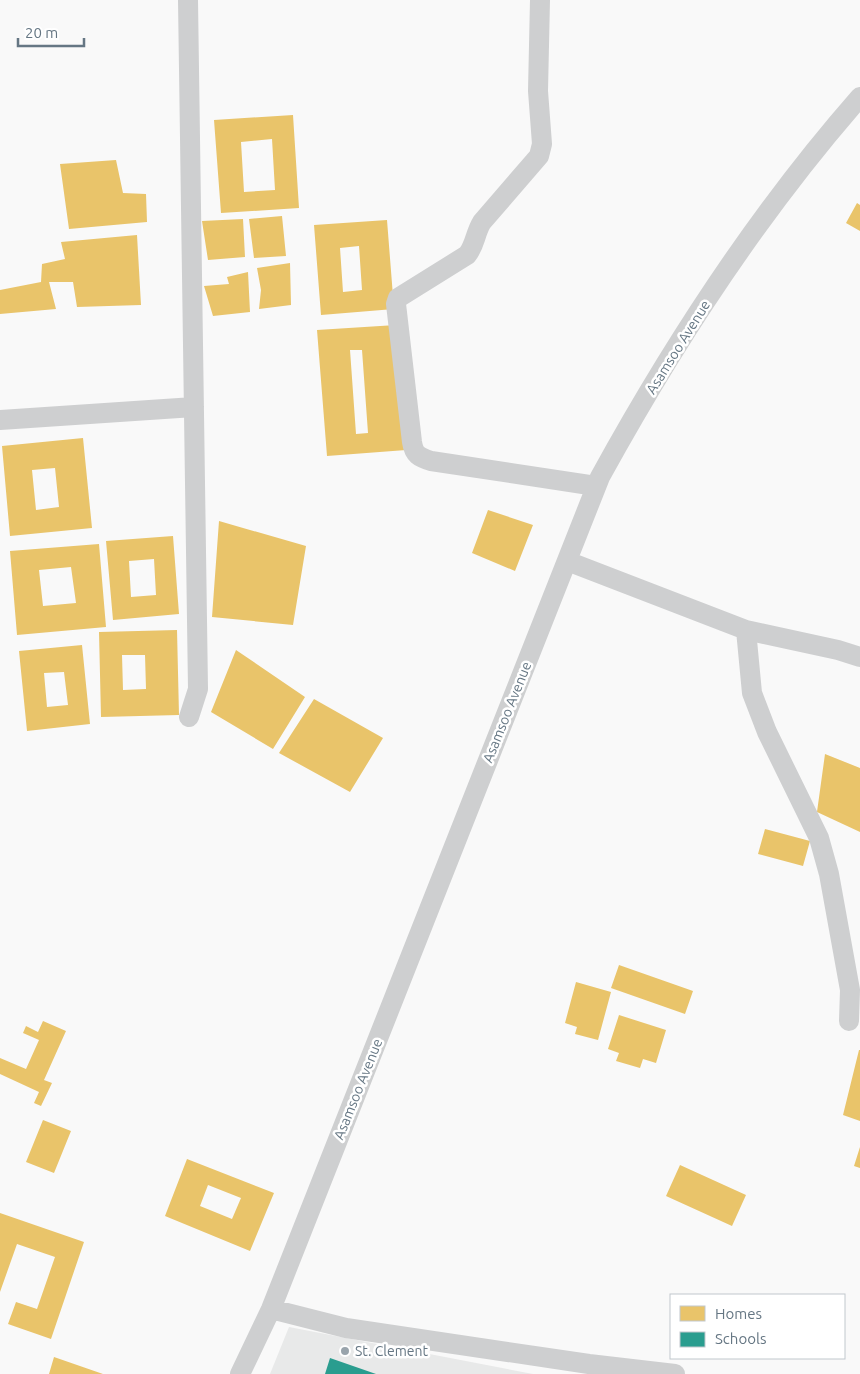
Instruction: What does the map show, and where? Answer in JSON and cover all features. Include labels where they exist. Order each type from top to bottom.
[{"type":"street","points":[[188,0],[198,689],[189,717]]},
{"type":"street","points":[[540,0],[538,91],[542,144],[539,156],[482,222],[467,255],[398,298],[396,304],[413,450],[431,462],[596,486]]},
{"type":"street","name":"Asamsoo Avenue","points":[[240,1374],[271,1309],[596,486],[620,442],[706,301],[820,143],[860,98]]},
{"type":"street","points":[[0,420],[194,406]]},
{"type":"street","points":[[567,561],[746,630],[838,650],[860,657]]},
{"type":"street","points":[[746,630],[752,693],[767,732],[818,838],[830,874],[850,990],[849,1021]]},
{"type":"street","points":[[271,1309],[346,1328],[589,1364],[675,1374]]},
{"type":"shaded area","name":"St. Clement","points":[[289,1327],[533,1374],[270,1374]]},
{"type":"building: Homes","points":[[293,115],[299,208],[221,213],[214,120]],"holes":[[[272,139],[275,190],[244,192],[241,142]]]},
{"type":"building: Homes","points":[[116,160],[123,193],[146,194],[147,222],[69,229],[60,164]]},
{"type":"building: Homes","points":[[857,203],[860,205],[860,231],[846,223]]},
{"type":"building: Homes","points":[[282,216],[286,256],[254,258],[249,219]]},
{"type":"building: Homes","points":[[243,219],[245,257],[208,260],[202,221]]},
{"type":"building: Homes","points":[[387,220],[394,309],[321,315],[314,225]],"holes":[[[359,246],[362,290],[343,292],[340,248]]]},
{"type":"building: Homes","points":[[137,235],[141,305],[77,307],[73,282],[49,282],[56,309],[0,314],[0,290],[41,282],[42,264],[65,259],[61,242]]},
{"type":"building: Homes","points":[[290,263],[291,305],[259,309],[261,290],[257,268]]},
{"type":"building: Homes","points":[[248,272],[250,312],[213,316],[204,286],[229,284],[227,277]]},
{"type":"building: Homes","points":[[396,325],[406,450],[327,456],[317,330]],"holes":[[[350,350],[362,350],[368,433],[356,434]]]},
{"type":"building: Homes","points":[[83,438],[92,528],[10,536],[2,446]],"holes":[[[55,468],[59,507],[36,510],[32,470]]]},
{"type":"building: Homes","points":[[488,510],[533,525],[515,571],[472,553]]},
{"type":"building: Homes","points":[[219,521],[306,546],[293,625],[212,617]]},
{"type":"building: Homes","points":[[173,536],[179,614],[113,620],[106,541]],"holes":[[[154,559],[156,595],[131,597],[129,561]]]},
{"type":"building: Homes","points":[[99,544],[106,627],[17,635],[10,551]],"holes":[[[71,567],[76,603],[43,606],[39,570]]]},
{"type":"building: Homes","points":[[177,630],[179,715],[101,717],[99,632]],"holes":[[[122,655],[145,655],[146,689],[123,690]]]},
{"type":"building: Homes","points":[[82,645],[90,724],[27,731],[19,651]],"holes":[[[64,672],[68,705],[47,707],[44,673]]]},
{"type":"building: Homes","points":[[236,650],[305,697],[273,749],[211,712]]},
{"type":"building: Homes","points":[[314,699],[383,738],[350,792],[279,753]]},
{"type":"building: Homes","points":[[825,754],[860,768],[860,832],[817,812]]},
{"type":"building: Homes","points":[[765,829],[810,841],[803,866],[758,854]]},
{"type":"building: Homes","points":[[619,965],[693,991],[685,1014],[611,988]]},
{"type":"building: Homes","points":[[576,982],[611,992],[598,1040],[575,1034],[577,1027],[565,1023]]},
{"type":"building: Homes","points":[[619,1015],[666,1030],[656,1063],[643,1059],[640,1068],[616,1061],[619,1053],[608,1049]]},
{"type":"building: Homes","points":[[43,1021],[66,1031],[44,1080],[52,1083],[41,1106],[34,1103],[39,1092],[0,1074],[0,1058],[26,1069],[39,1040],[23,1033],[26,1026],[38,1032]]},
{"type":"building: Homes","points":[[860,1050],[860,1121],[843,1115]]},
{"type":"building: Homes","points":[[43,1120],[71,1131],[54,1173],[26,1162]]},
{"type":"building: Homes","points":[[860,1147],[860,1168],[854,1166]]},
{"type":"building: Homes","points":[[187,1159],[274,1193],[250,1251],[165,1216]],"holes":[[[208,1185],[241,1198],[232,1219],[200,1206]]]},
{"type":"building: Homes","points":[[680,1165],[746,1195],[732,1226],[666,1196]]},
{"type":"building: Homes","points":[[0,1213],[84,1242],[51,1339],[8,1324],[16,1302],[37,1309],[55,1257],[17,1244],[0,1292]]},
{"type":"building: Homes","points":[[54,1357],[103,1374],[49,1374]]},
{"type":"building: Schools","points":[[330,1358],[376,1374],[325,1374]]},
{"type":"place","name":"St. Clement","points":[[345,1351]]}]
